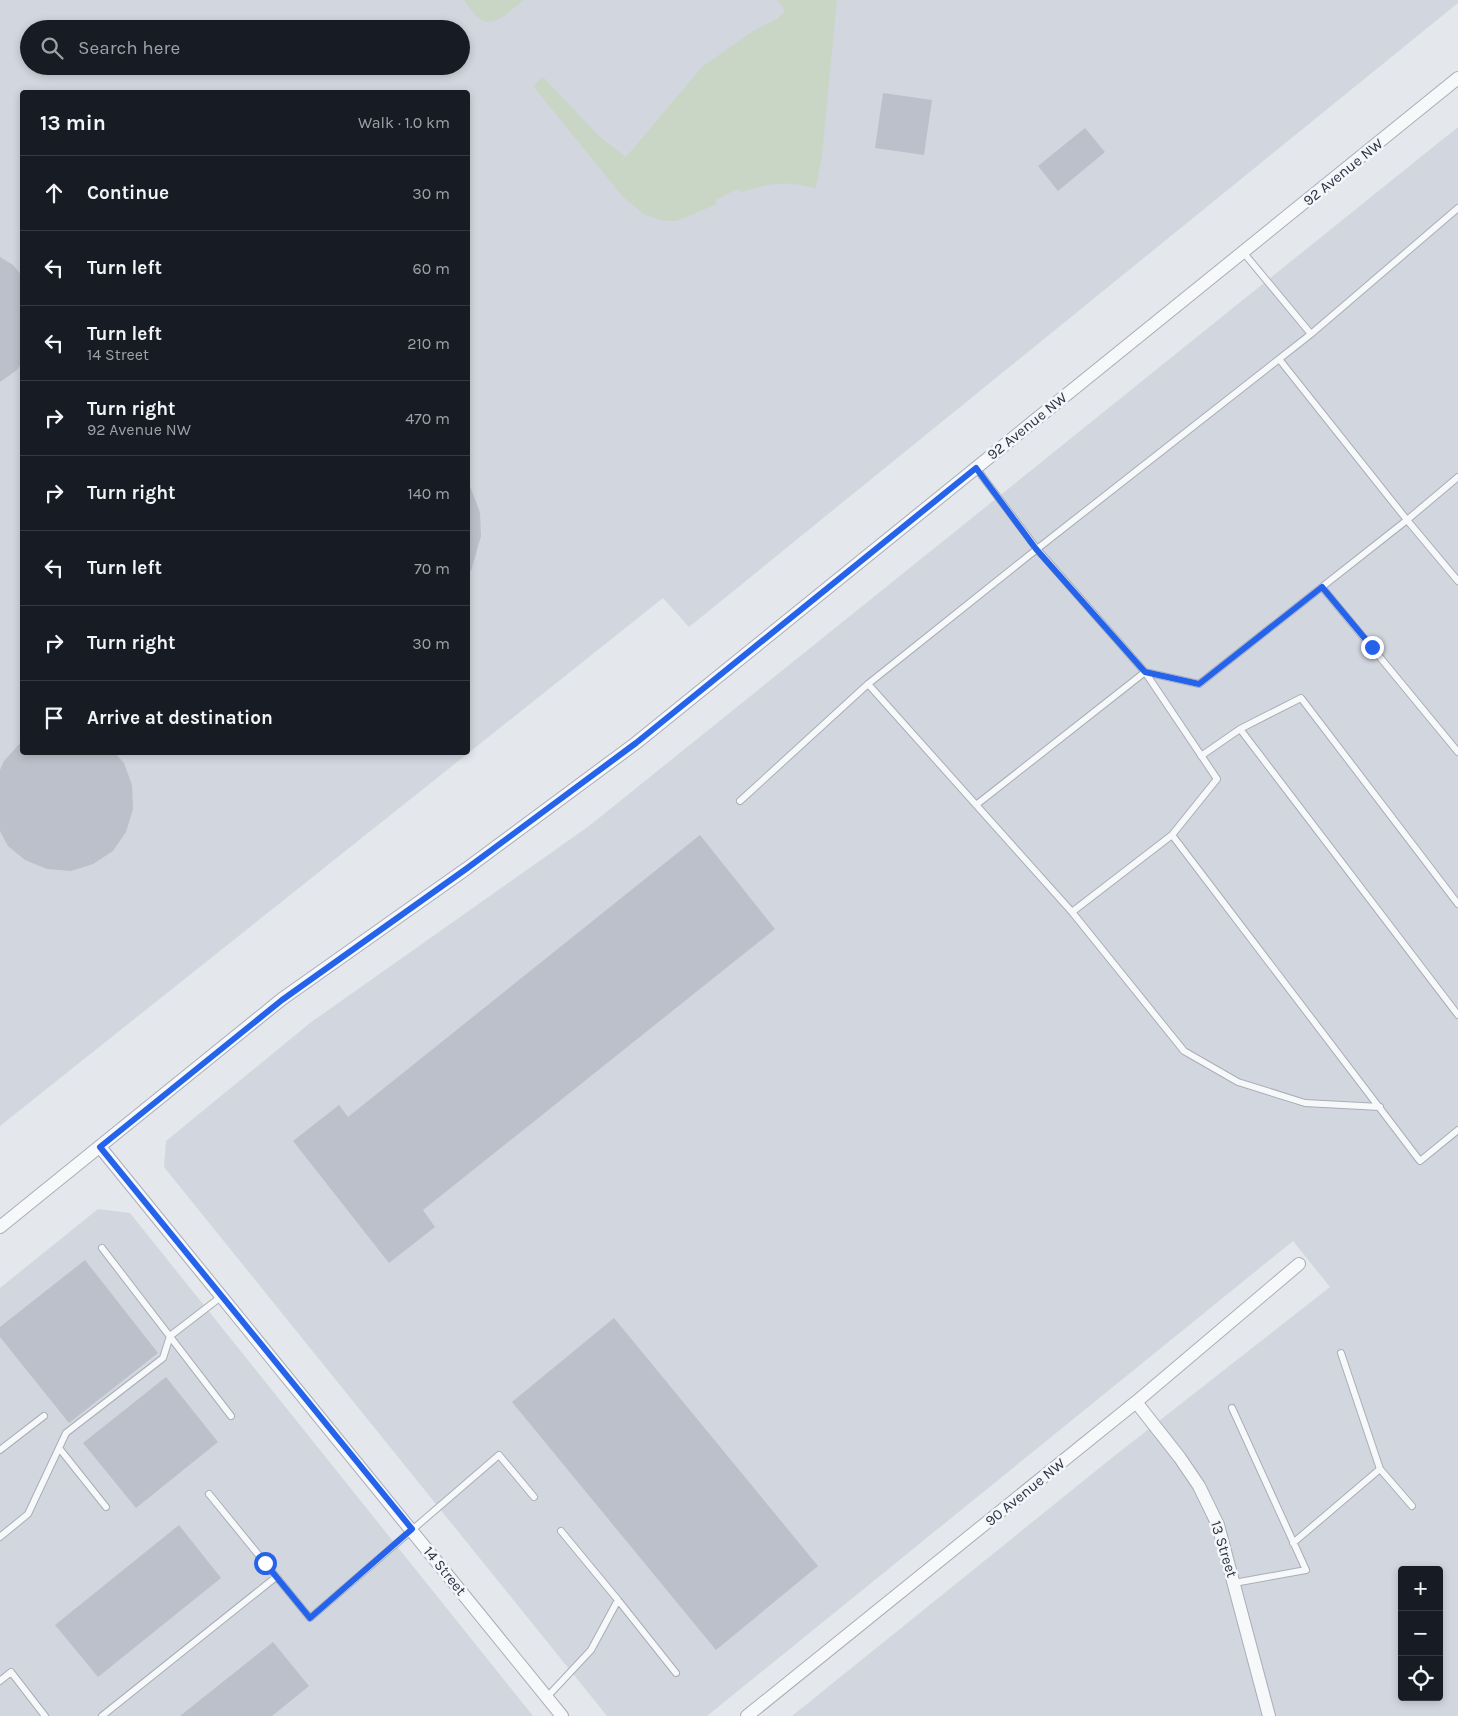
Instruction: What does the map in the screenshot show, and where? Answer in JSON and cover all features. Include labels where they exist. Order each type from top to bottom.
[{"type":"street","name":"92 Avenue NW","points":[[0,1227],[282,1000],[466,869],[636,743],[1458,78]]},
{"type":"street","name":"14 Street","points":[[100,1147],[562,1716]]},
{"type":"street","name":"90 Avenue NW","points":[[747,1716],[1136,1402],[1299,1264]]},
{"type":"street","name":"13 Street","points":[[1136,1402],[1180,1458],[1199,1486],[1218,1525],[1270,1716]]},
{"type":"lane","points":[[740,801],[868,684],[1036,549],[1311,334],[1458,208]]},
{"type":"lane","points":[[1243,252],[1311,334]]},
{"type":"lane","points":[[1279,359],[1458,581]]},
{"type":"lane","points":[[976,468],[1036,549],[1145,672],[1218,779],[1172,835],[1072,912]]},
{"type":"lane","points":[[1145,672],[1199,684],[1407,520],[1458,477]]},
{"type":"lane","points":[[1322,587],[1458,752]]},
{"type":"lane","points":[[976,805],[1145,672]]},
{"type":"lane","points":[[868,684],[1072,912],[1184,1052],[1238,1082],[1305,1103],[1380,1108]]},
{"type":"lane","points":[[1201,756],[1240,729],[1301,698],[1458,904]]},
{"type":"lane","points":[[1240,729],[1458,1015]]},
{"type":"lane","points":[[1172,835],[1420,1161],[1458,1130]]},
{"type":"lane","points":[[102,1248],[231,1416]]},
{"type":"lane","points":[[0,1537],[28,1514],[66,1433],[163,1358],[170,1336],[222,1296]]},
{"type":"lane","points":[[1341,1353],[1380,1469],[1412,1506]]},
{"type":"lane","points":[[1232,1408],[1306,1570],[1234,1583]]},
{"type":"lane","points":[[0,1450],[44,1416]]},
{"type":"lane","points":[[59,1448],[106,1507]]},
{"type":"lane","points":[[209,1494],[310,1618],[499,1455],[534,1497]]},
{"type":"lane","points":[[1294,1543],[1380,1469]]},
{"type":"lane","points":[[562,1531],[676,1673]]},
{"type":"lane","points":[[102,1716],[276,1577]]},
{"type":"lane","points":[[547,1697],[591,1650],[618,1600]]},
{"type":"lane","points":[[0,1681],[11,1672],[45,1716]]},
{"type":"shaded area","points":[[0,0],[1458,0],[1458,3],[689,627],[663,598],[470,752],[470,90],[20,90],[20,755],[466,755],[0,1126]]},
{"type":"shaded area","points":[[1458,127],[1458,1716],[792,1716],[1113,1457],[1330,1287],[1293,1241],[707,1716],[607,1716],[164,1167],[166,1141],[310,1023],[589,826]]},
{"type":"shaded area","points":[[98,1209],[130,1213],[533,1716],[0,1716],[0,1288]]},
{"type":"green space","points":[[464,0],[524,0],[499,19],[486,21],[479,18]]},
{"type":"green space","points":[[777,0],[837,0],[822,155],[816,188],[795,184],[779,184],[762,186],[742,192],[737,189],[716,200],[717,204],[676,221],[665,221],[645,215],[623,197],[533,86],[543,77],[600,137],[626,157],[702,67],[753,31],[777,19],[785,11]]},
{"type":"building","points":[[883,93],[932,100],[924,155],[875,148]]},
{"type":"building","points":[[1085,128],[1105,152],[1058,191],[1038,166]]},
{"type":"building","points":[[0,257],[13,265],[20,274],[20,365],[17,370],[0,382]]},
{"type":"building","points":[[470,486],[480,512],[481,536],[471,571]]},
{"type":"building","points":[[20,743],[20,755],[117,755],[124,763],[132,785],[133,809],[126,832],[113,851],[93,864],[71,871],[47,869],[25,860],[8,846],[0,831],[0,770],[4,761]]},
{"type":"building","points":[[700,835],[775,929],[423,1210],[435,1227],[389,1263],[293,1141],[339,1105],[348,1117]]},
{"type":"building","points":[[85,1260],[158,1353],[69,1423],[0,1337],[0,1327]]},
{"type":"building","points":[[614,1318],[818,1566],[716,1650],[512,1402]]},
{"type":"building","points":[[166,1377],[218,1442],[136,1508],[83,1443]]},
{"type":"building","points":[[179,1525],[221,1578],[98,1677],[55,1625]]},
{"type":"building","points":[[273,1642],[309,1686],[272,1716],[180,1716]]},
{"type":"route","points":[[265,1563],[310,1618],[395,1546],[412,1529],[100,1147],[282,1000],[372,934],[466,869],[636,743],[976,468],[1036,549],[1145,672],[1199,684],[1322,587],[1372,647]]}]
